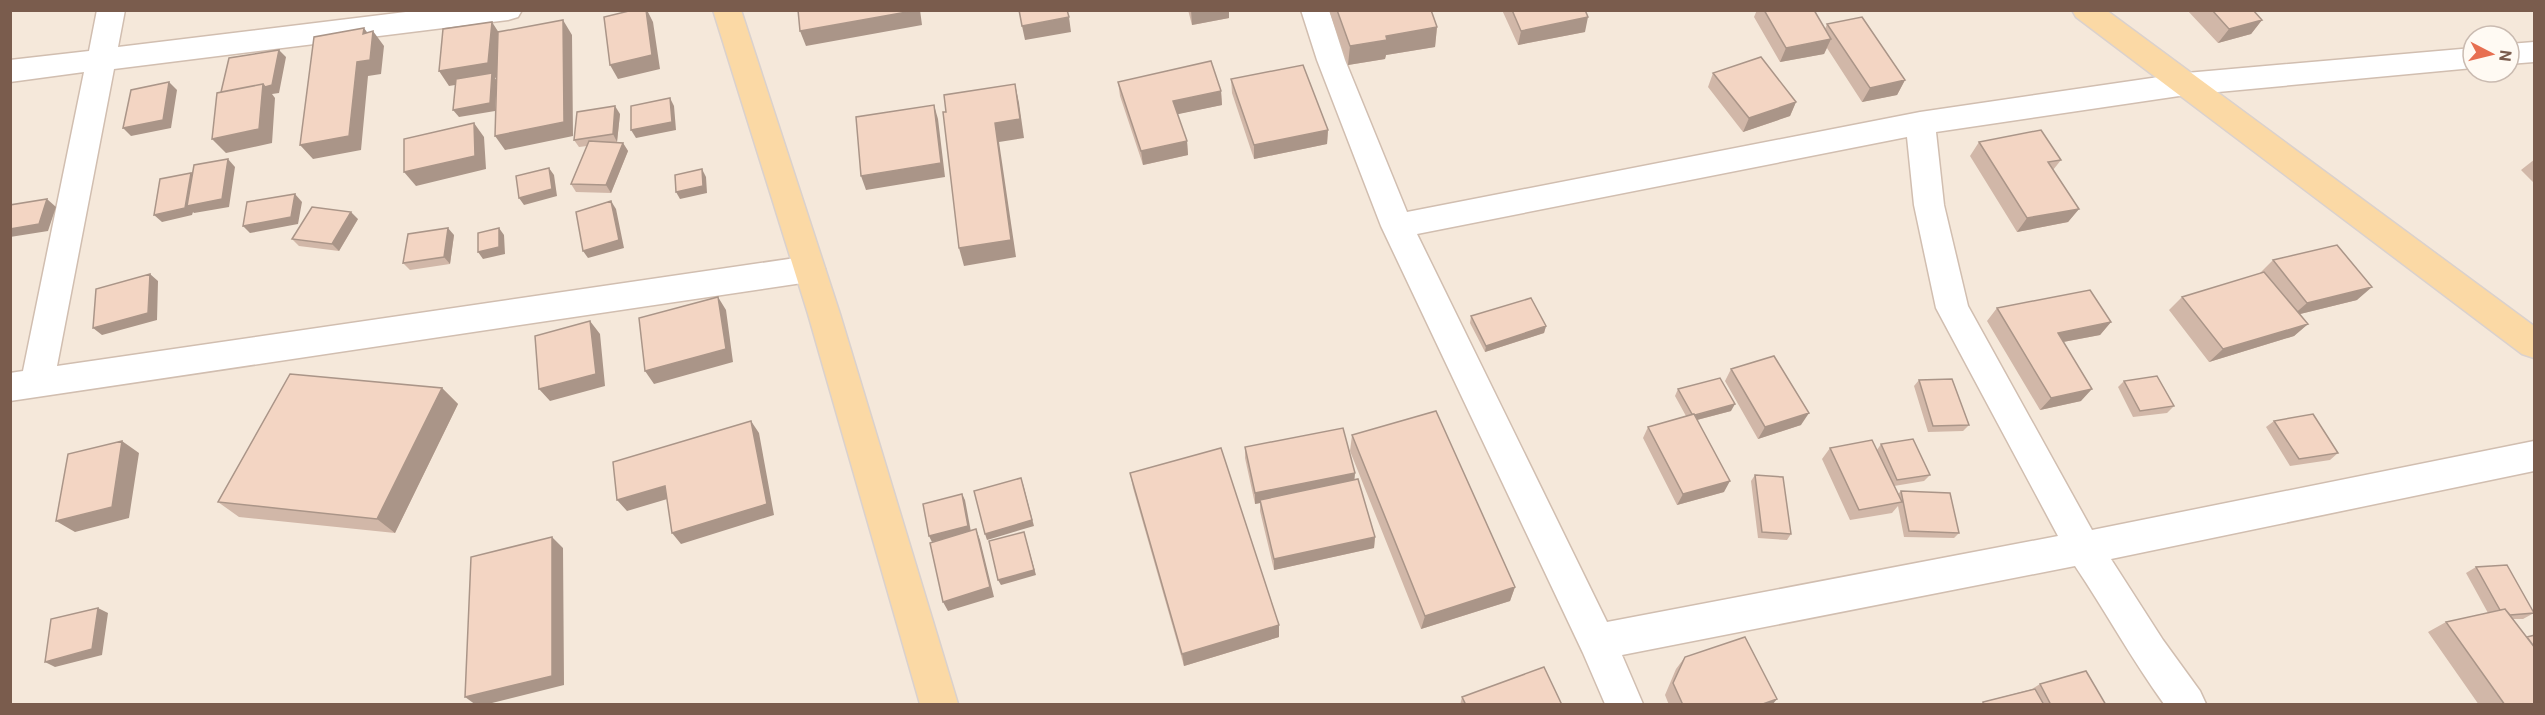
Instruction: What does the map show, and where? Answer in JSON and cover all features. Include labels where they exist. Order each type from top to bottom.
[{"type":"main road","points":[[727,10],[809,269],[939,705]]},
{"type":"main road","points":[[2086,10],[2535,344]]},
{"type":"street","points":[[111,10],[24,385],[809,269]]},
{"type":"street","points":[[10,71],[508,10]]},
{"type":"street","points":[[1315,10],[1331,60],[1397,226],[1597,642],[1624,705]]},
{"type":"street","points":[[1397,226],[1920,123],[2186,84],[2461,59]]},
{"type":"street","points":[[1920,123],[1929,205],[1952,308],[2083,548],[2111,588],[2150,653],[2187,705]]},
{"type":"street","points":[[1597,642],[2083,548],[2535,456]]},
{"type":"shaded area","points":[[11,11],[2534,11],[2534,704],[11,704]]},
{"type":"building","points":[[633,10],[646,10],[652,55],[610,65],[604,17]]},
{"type":"building","points":[[798,10],[918,10],[800,31]]},
{"type":"building","points":[[1019,10],[1067,10],[1069,17],[1022,26]]},
{"type":"building","points":[[1337,10],[1431,10],[1437,27],[1386,36],[1387,40],[1350,46]]},
{"type":"building","points":[[1512,10],[1585,10],[1588,17],[1521,31]]},
{"type":"building","points":[[1764,10],[1814,10],[1831,39],[1786,48]]},
{"type":"building","points":[[2212,10],[2253,10],[2262,20],[2229,29]]},
{"type":"building","points":[[1862,17],[1905,80],[1870,88],[1827,24]]},
{"type":"building","points":[[563,20],[564,122],[495,136],[498,32]]},
{"type":"building","points":[[492,22],[488,63],[439,71],[443,29]]},
{"type":"building","points":[[364,28],[363,34],[373,31],[370,60],[357,62],[349,136],[300,145],[314,37]]},
{"type":"building","points":[[279,50],[272,85],[265,87],[263,84],[221,92],[229,58]]},
{"type":"building","points":[[1761,57],[1796,102],[1749,118],[1713,73]]},
{"type":"building","points":[[1211,61],[1221,91],[1173,101],[1187,141],[1141,151],[1118,82]]},
{"type":"building","points":[[1303,65],[1328,130],[1254,145],[1231,79]]},
{"type":"building","points":[[492,73],[490,103],[453,110],[456,79]]},
{"type":"building","points":[[169,82],[163,120],[123,128],[131,90]]},
{"type":"building","points":[[263,84],[259,129],[212,139],[217,93]]},
{"type":"building","points":[[1015,84],[1020,119],[995,123],[1011,240],[959,248],[943,112],[946,112],[944,95]]},
{"type":"building","points":[[670,98],[672,122],[631,130],[631,106]]},
{"type":"building","points":[[934,105],[941,163],[861,176],[856,117]]},
{"type":"building","points":[[615,106],[613,134],[574,140],[577,112]]},
{"type":"building","points":[[474,123],[475,156],[404,172],[404,139]]},
{"type":"building","points":[[2041,130],[2061,160],[2048,162],[2079,209],[2027,218],[1979,142]]},
{"type":"building","points":[[589,141],[623,143],[606,185],[571,184]]},
{"type":"building","points":[[228,159],[222,199],[187,206],[194,165]]},
{"type":"building","points":[[549,168],[552,189],[519,198],[516,176]]},
{"type":"building","points":[[702,169],[703,186],[676,192],[675,175]]},
{"type":"building","points":[[191,173],[185,208],[154,215],[160,179]]},
{"type":"building","points":[[295,194],[291,217],[243,226],[247,202]]},
{"type":"building","points":[[47,199],[39,224],[10,229],[10,205]]},
{"type":"building","points":[[611,201],[619,240],[583,251],[576,212]]},
{"type":"building","points":[[312,207],[351,212],[332,244],[292,239]]},
{"type":"building","points":[[448,228],[444,257],[403,263],[408,234]]},
{"type":"building","points":[[499,228],[499,247],[478,252],[478,233]]},
{"type":"building","points":[[2337,245],[2372,287],[2307,303],[2273,260]]},
{"type":"building","points":[[2264,272],[2308,324],[2223,349],[2182,297]]},
{"type":"building","points":[[150,274],[148,313],[93,328],[96,289]]},
{"type":"building","points":[[2090,290],[2111,322],[2058,333],[2092,389],[2051,398],[1997,308]]},
{"type":"building","points":[[718,297],[726,349],[645,371],[639,318]]},
{"type":"building","points":[[1531,298],[1546,326],[1486,346],[1471,316]]},
{"type":"building","points":[[590,321],[596,374],[539,389],[535,336]]},
{"type":"building","points":[[1774,356],[1809,413],[1765,427],[1731,369]]},
{"type":"building","points":[[290,374],[442,388],[377,519],[218,502]]},
{"type":"building","points":[[2157,376],[2174,406],[2140,411],[2124,381]]},
{"type":"building","points":[[1720,378],[1735,404],[1692,414],[1678,389]]},
{"type":"building","points":[[1952,379],[1969,425],[1933,426],[1919,380]]},
{"type":"building","points":[[1436,411],[1515,587],[1425,616],[1352,435]]},
{"type":"building","points":[[1694,414],[1730,481],[1683,494],[1648,427]]},
{"type":"building","points":[[2313,414],[2338,453],[2299,459],[2274,421]]},
{"type":"building","points":[[751,421],[767,504],[672,533],[665,486],[617,500],[613,462]]},
{"type":"building","points":[[1343,428],[1355,473],[1255,493],[1245,447]]},
{"type":"building","points":[[1913,439],[1930,475],[1897,480],[1881,444]]},
{"type":"building","points":[[1872,440],[1902,502],[1859,510],[1830,448]]},
{"type":"building","points":[[122,441],[112,507],[56,521],[68,454]]},
{"type":"building","points":[[1221,448],[1279,625],[1182,654],[1130,473]]},
{"type":"building","points":[[1755,475],[1783,477],[1791,534],[1762,532]]},
{"type":"building","points":[[1021,478],[1032,520],[985,534],[974,491]]},
{"type":"building","points":[[1358,479],[1375,537],[1274,559],[1260,500]]},
{"type":"building","points":[[1901,491],[1950,493],[1959,533],[1909,531]]},
{"type":"building","points":[[962,494],[968,526],[929,536],[923,504]]},
{"type":"building","points":[[976,529],[990,587],[943,602],[930,543]]},
{"type":"building","points":[[1024,532],[1034,570],[998,580],[989,541]]},
{"type":"building","points":[[552,537],[552,676],[465,697],[471,557]]},
{"type":"building","points":[[2507,565],[2534,613],[2510,615],[2505,609],[2500,610],[2476,567]]},
{"type":"building","points":[[98,608],[92,649],[45,662],[51,619]]},
{"type":"building","points":[[2505,609],[2535,648],[2535,705],[2505,705],[2446,622]]},
{"type":"building","points":[[2535,635],[2535,648],[2527,637]]},
{"type":"building","points":[[1745,637],[1777,699],[1760,705],[1683,705],[1673,683],[1685,657]]},
{"type":"building","points":[[1544,667],[1562,705],[1466,705],[1462,697]]},
{"type":"building","points":[[2086,671],[2106,705],[2051,705],[2040,684]]},
{"type":"building","points":[[2035,689],[2044,705],[1984,705],[1983,702]]}]
